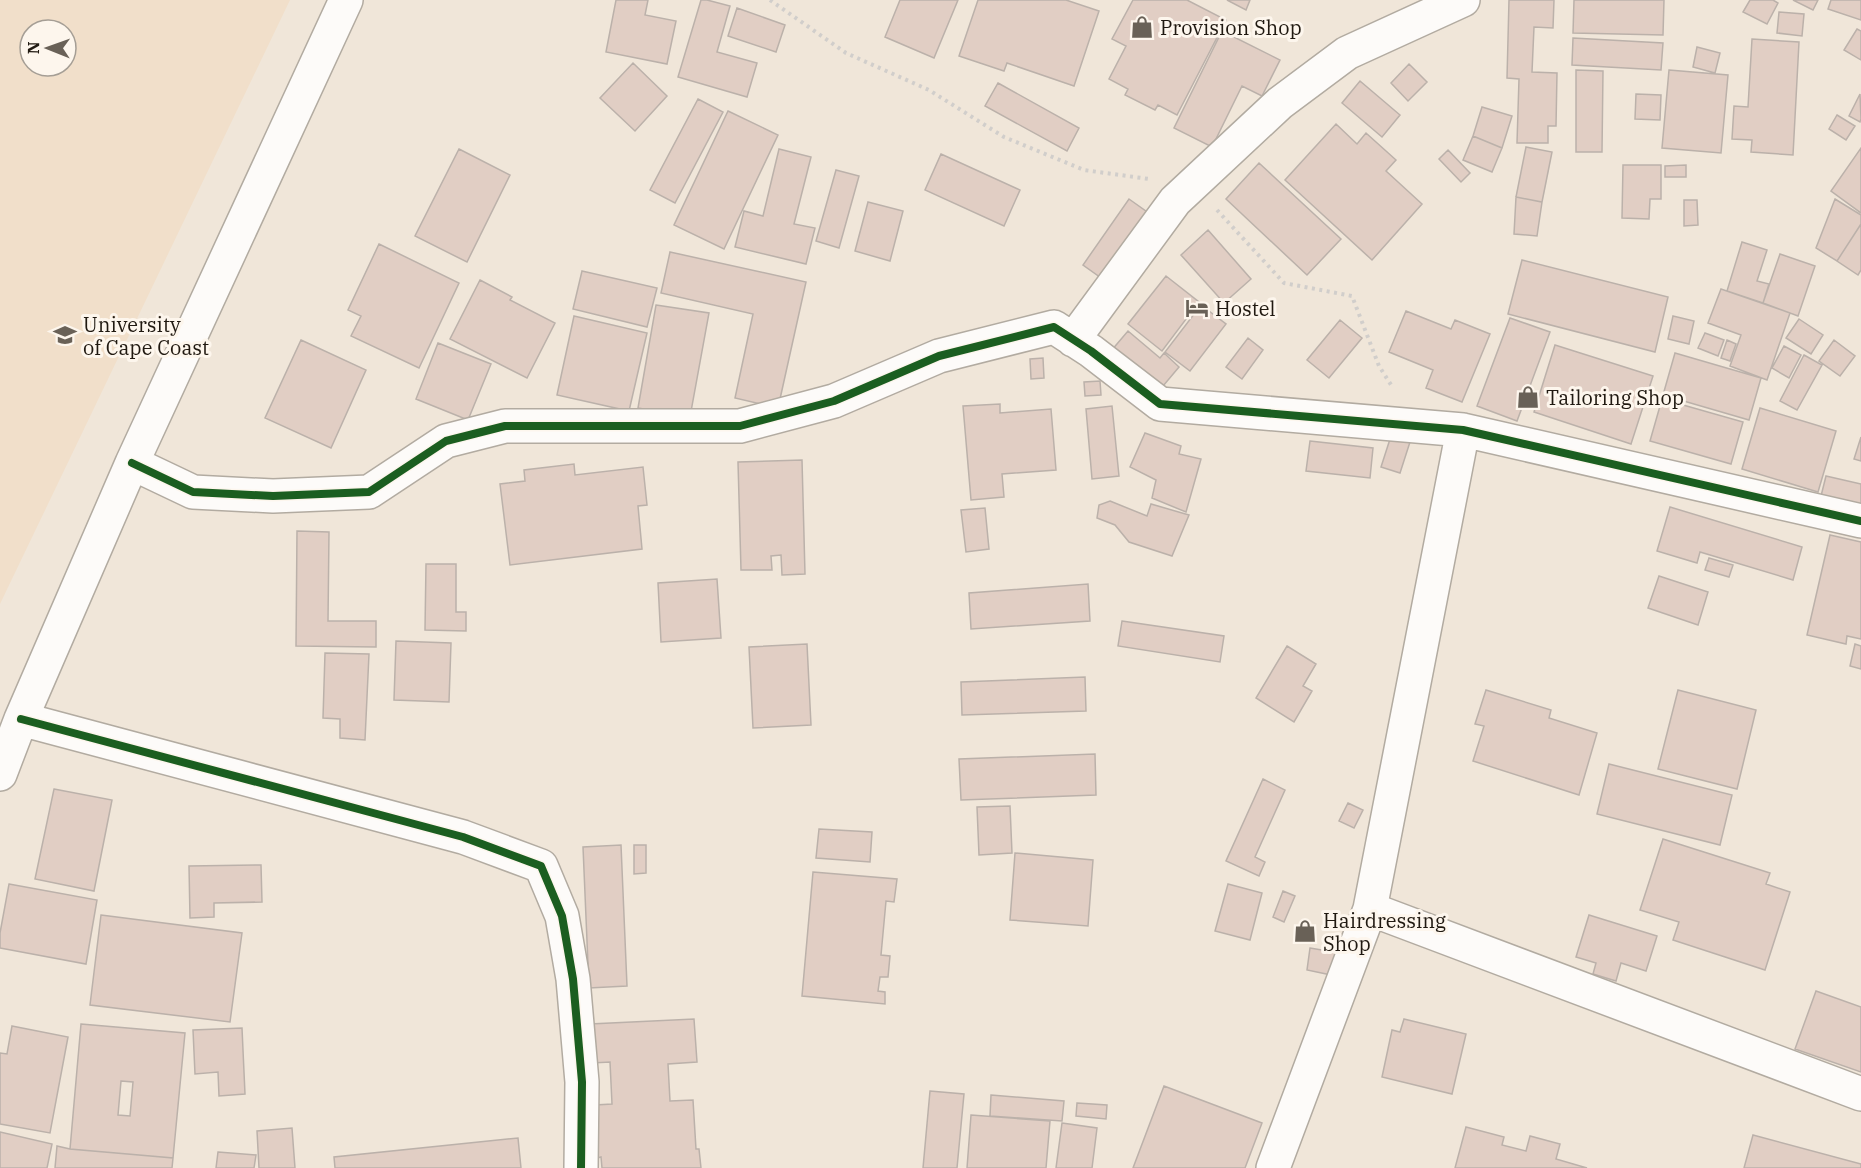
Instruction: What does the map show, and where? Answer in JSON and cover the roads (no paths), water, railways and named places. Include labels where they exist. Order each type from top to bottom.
[{"type":"street","points":[[0,774],[21,719],[132,463],[346,0]]},
{"type":"street","points":[[1073,339],[1175,201],[1280,103],[1347,53],[1463,0]]},
{"type":"street","points":[[132,463],[193,492],[273,496],[369,492],[446,441],[505,426],[740,426],[834,401],[939,356],[1054,327],[1091,351],[1160,404],[1463,430],[1861,521]]},
{"type":"street","points":[[1273,1168],[1370,909],[1463,430]]},
{"type":"street","points":[[21,719],[463,837],[541,866],[562,916],[573,979],[582,1082],[581,1168]]},
{"type":"street","points":[[1370,909],[1861,1094]]},
{"type":"place","name":"Provision Shop","points":[[1142,27]]},
{"type":"place","name":"Hostel","points":[[1197,308]]},
{"type":"place","name":"University of Cape Coast","points":[[65,335]]},
{"type":"place","name":"Tailoring Shop","points":[[1528,397]]},
{"type":"place","name":"Hairdressing Shop","points":[[1305,931]]}]
